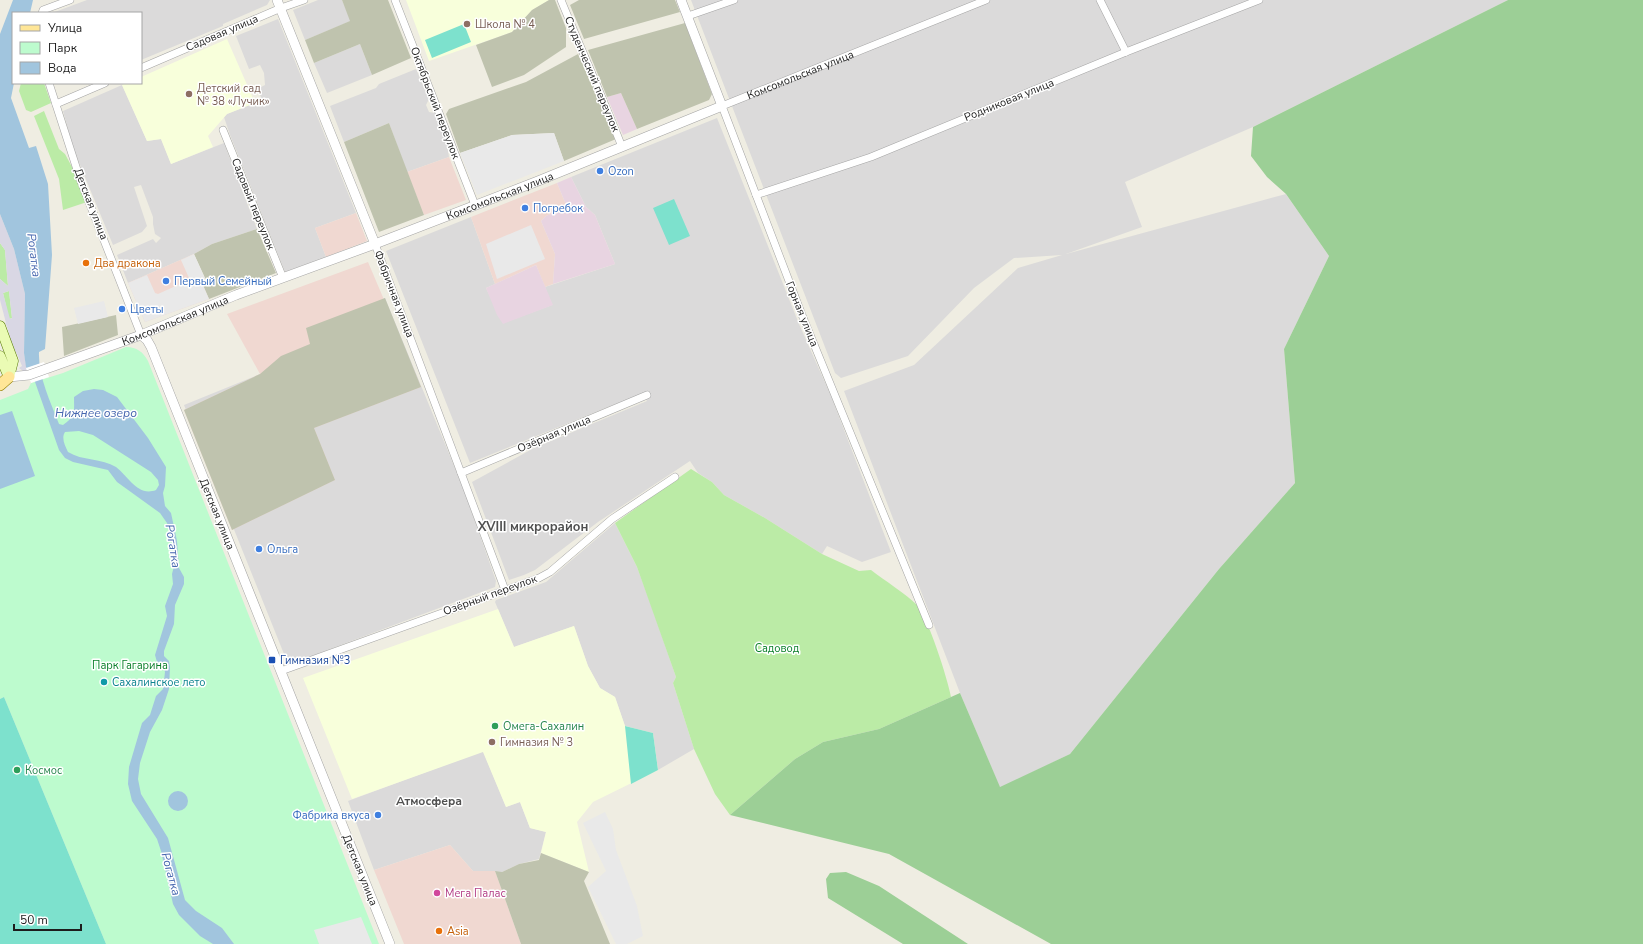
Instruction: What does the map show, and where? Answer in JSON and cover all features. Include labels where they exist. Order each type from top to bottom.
[{"type":"main road","points":[[0,326],[13,361],[0,385]]},
{"type":"main road","points":[[0,356],[5,378]]},
{"type":"street","points":[[43,12],[70,0]]},
{"type":"street","name":"Садовая улица","points":[[142,68],[279,4],[304,0]]},
{"type":"street","name":"Октябрьский переулок","points":[[395,0],[475,205]]},
{"type":"street","name":"Студенческий переулок","points":[[561,0],[580,47],[603,97],[622,147]]},
{"type":"street","name":"Горная улица","points":[[681,0],[802,315],[929,625]]},
{"type":"street","points":[[688,16],[734,0]]},
{"type":"street","name":"Комсомольская улица","points":[[5,378],[29,375],[141,335],[236,295],[375,244],[622,147],[986,0]]},
{"type":"street","points":[[1100,0],[1126,52]]},
{"type":"street","name":"Родниковая улица","points":[[756,195],[872,157],[1126,52],[1259,0]]},
{"type":"street","name":"Фабричная улица","points":[[279,4],[375,244],[505,590]]},
{"type":"street","name":"Детская улица","points":[[49,84],[80,179],[141,335],[151,346],[390,944]]},
{"type":"street","points":[[56,104],[103,84]]},
{"type":"street","name":"Садовый переулок","points":[[223,130],[283,278]]},
{"type":"street","name":"Озёрная улица","points":[[462,473],[647,395]]},
{"type":"street","name":"Озёрный переулок","points":[[281,672],[539,578],[550,572],[612,519],[675,477]]},
{"type":"shaded area","points":[[87,0],[270,0],[267,5],[223,24],[223,26],[142,60],[142,12],[55,12]]},
{"type":"shaded area","points":[[318,0],[342,0],[351,21],[305,40],[293,10]]},
{"type":"shaded area","points":[[342,0],[388,0],[411,58],[372,75],[360,44],[314,63],[305,40],[350,21]]},
{"type":"shaded area","name":"Школа № 4","points":[[406,0],[549,0],[532,10],[512,32],[429,61]]},
{"type":"shaded area","points":[[549,0],[555,0],[566,28],[566,47],[524,75],[492,87],[476,45],[512,32],[532,10]]},
{"type":"shaded area","points":[[579,0],[675,0],[680,12],[584,39],[570,5]]},
{"type":"shaded area","points":[[691,0],[1508,0],[1253,127],[1125,182],[1142,227],[1066,254],[1286,194],[1329,256],[1284,349],[1295,483],[1219,569],[1070,754],[1000,788],[960,693],[844,391],[914,365],[1018,268],[1062,255],[1014,258],[974,288],[908,356],[841,378],[835,373]]},
{"type":"shaded area","points":[[278,19],[356,213],[315,228],[326,257],[285,272],[224,117],[227,114],[255,103],[261,97],[257,89],[265,85],[264,73],[260,65],[249,69],[236,36]]},
{"type":"shaded area","points":[[685,23],[712,94],[709,100],[637,129],[621,93],[607,97],[588,50]]},
{"type":"shaded area","points":[[464,24],[471,42],[432,58],[425,40]]},
{"type":"shaded area","name":"Детский сад № 38 «Лучик»","points":[[227,39],[255,103],[227,114],[208,136],[213,147],[171,164],[161,139],[147,141],[122,85],[142,84],[142,77]]},
{"type":"shaded area","points":[[360,44],[372,75],[327,93],[314,63]]},
{"type":"shaded area","points":[[578,54],[616,139],[564,161],[554,133],[512,135],[460,153],[446,114],[449,109],[526,82]]},
{"type":"shaded area","points":[[416,69],[429,99],[426,105],[429,112],[435,113],[446,140],[449,157],[407,172],[389,123],[344,142],[330,106],[376,88],[379,84]]},
{"type":"shaded area","points":[[122,85],[147,141],[161,139],[171,164],[224,143],[257,229],[212,244],[194,254],[128,283],[117,255],[153,239],[156,243],[161,238],[155,234],[153,217],[141,185],[134,187],[147,226],[142,232],[113,245],[73,148],[63,111]]},
{"type":"shaded area","points":[[621,93],[637,129],[623,135],[607,97]]},
{"type":"shaded area","points":[[717,118],[799,324],[831,396],[891,552],[862,562],[827,546],[822,554],[765,518],[724,495],[712,482],[698,473],[690,461],[598,522],[535,570],[509,580],[472,482],[534,448],[647,401],[643,393],[470,463],[386,251],[471,217],[495,284],[486,288],[503,323],[552,305],[545,287],[615,264],[595,215],[586,207],[571,177]]},
{"type":"shaded area","points":[[389,123],[424,215],[379,232],[344,142]]},
{"type":"shaded area","points":[[554,133],[564,161],[477,195],[460,153],[512,135]]},
{"type":"shaded area","points":[[449,157],[466,200],[424,215],[407,172]]},
{"type":"shaded area","points":[[571,177],[586,207],[595,215],[615,264],[553,284],[555,254],[541,221],[546,216],[567,207],[557,183]]},
{"type":"shaded area","points":[[557,183],[567,207],[546,216],[541,221],[555,254],[553,284],[545,287],[536,265],[495,284],[471,217]]},
{"type":"shaded area","points":[[674,199],[690,236],[669,245],[653,208]]},
{"type":"shaded area","points":[[356,213],[367,241],[326,257],[315,228]]},
{"type":"shaded area","points":[[0,214],[14,249],[25,294],[24,353],[27,371],[23,371],[19,368],[22,366],[8,339],[10,338],[6,324],[3,324],[6,323],[0,300],[0,279],[8,286],[5,250],[0,243]],"holes":[[[9,291],[12,318],[10,319],[3,293]]]},
{"type":"shaded area","points":[[531,225],[545,259],[497,279],[486,244]]},
{"type":"shaded area","points":[[257,229],[276,273],[209,299],[202,283],[206,280],[194,254],[212,244]]},
{"type":"shaded area","points":[[194,254],[202,283],[209,299],[145,322],[128,283]]},
{"type":"shaded area","points":[[194,254],[206,281],[202,283],[209,299],[145,322],[128,283],[147,275],[155,293],[158,294],[189,280],[181,260]]},
{"type":"shaded area","points":[[368,262],[421,387],[314,428],[335,480],[232,530],[184,410],[260,374],[227,314]]},
{"type":"shaded area","points":[[536,265],[553,305],[503,324],[497,315],[486,288]]},
{"type":"shaded area","points":[[385,298],[464,490],[496,581],[495,587],[293,663],[286,659],[184,405],[260,374]]},
{"type":"shaded area","points":[[385,298],[421,387],[314,428],[335,480],[232,530],[184,410],[260,374],[281,356],[310,344],[306,328]]},
{"type":"shaded area","points":[[104,301],[108,317],[78,324],[74,308]]},
{"type":"shaded area","points":[[116,315],[118,335],[64,356],[62,327]]},
{"type":"shaded area","points":[[615,523],[637,567],[651,605],[676,677],[673,683],[694,749],[658,770],[653,734],[625,726],[615,697],[600,688],[588,666],[574,626],[514,647],[495,602],[496,600],[546,582]]},
{"type":"shaded area","name":"Гимназия № 3","points":[[498,609],[514,647],[574,626],[588,666],[600,688],[615,697],[625,726],[653,733],[658,770],[593,802],[577,822],[589,872],[541,853],[546,832],[530,828],[520,802],[506,807],[483,752],[352,799],[303,678]]},
{"type":"shaded area","name":"Космос","points":[[4,697],[106,944],[0,944],[0,699]]},
{"type":"shaded area","points":[[625,726],[653,733],[658,770],[631,784]]},
{"type":"shaded area","points":[[483,751],[506,807],[520,802],[530,828],[546,832],[539,859],[519,864],[502,872],[473,871],[450,845],[374,870],[348,801]]},
{"type":"shaded area","points":[[605,812],[613,829],[616,850],[637,906],[643,936],[627,944],[616,944],[588,887],[606,871],[583,823]]},
{"type":"shaded area","points":[[450,845],[473,871],[495,871],[521,944],[404,944],[374,870]]},
{"type":"shaded area","points":[[541,853],[589,872],[584,881],[610,944],[521,944],[495,871],[502,872],[519,864],[539,860]]},
{"type":"shaded area","points":[[361,917],[372,944],[319,944],[314,930]]},
{"type":"green space","points":[[1508,0],[1643,0],[1643,944],[1051,944],[889,854],[730,815],[795,759],[823,742],[879,729],[960,693],[1000,787],[1070,754],[1219,569],[1295,483],[1284,349],[1329,256],[1286,194],[1267,177],[1251,156],[1253,127]]},
{"type":"green space","points":[[21,84],[44,84],[51,103],[31,112],[26,110],[19,91]]},
{"type":"green space","points":[[44,111],[59,149],[65,154],[78,178],[87,202],[63,210],[59,179],[34,116]]},
{"type":"green space","points":[[0,243],[5,250],[8,286],[0,279]]},
{"type":"green space","points":[[9,291],[12,318],[9,319],[3,293]]},
{"type":"green space","name":"Парк Гагарина","points":[[126,347],[139,351],[148,361],[379,944],[106,944],[4,697],[0,699],[0,400],[28,389],[31,383],[63,373]]},
{"type":"green space","name":"Садовод","points":[[691,469],[712,482],[724,495],[765,518],[822,554],[859,571],[871,570],[917,605],[927,622],[932,635],[951,697],[879,729],[823,742],[795,759],[730,815],[715,794],[694,749],[673,683],[676,677],[637,567],[615,523]]},
{"type":"green space","points":[[846,872],[879,886],[968,944],[903,944],[828,898],[826,879],[830,873]]},
{"type":"water","points":[[13,0],[33,0],[30,12],[12,12],[12,84],[14,84],[11,98],[29,148],[36,146],[48,184],[52,255],[45,349],[39,352],[40,370],[48,397],[59,424],[63,425],[72,416],[74,397],[83,391],[94,389],[103,390],[117,397],[148,438],[166,467],[163,493],[165,506],[171,513],[177,541],[179,568],[184,577],[184,584],[175,605],[174,624],[164,651],[164,656],[169,661],[170,667],[169,689],[162,710],[150,732],[140,763],[138,779],[141,794],[168,838],[185,900],[196,911],[222,928],[234,944],[213,944],[200,936],[179,915],[173,904],[157,839],[132,801],[128,784],[129,767],[142,723],[150,715],[156,696],[163,689],[165,672],[163,666],[157,662],[155,655],[167,616],[165,606],[173,584],[172,574],[174,566],[172,541],[167,523],[160,513],[117,482],[108,470],[73,462],[65,458],[59,450],[35,382],[26,367],[24,353],[25,294],[14,249],[0,214],[0,34]],"holes":[[[79,431],[93,435],[151,472],[158,480],[159,485],[156,490],[144,491],[134,485],[116,467],[105,462],[79,457],[68,452],[63,439],[64,434],[65,432]]]},
{"type":"water","points":[[12,411],[35,476],[0,489],[0,415]]},
{"type":"water","points":[[178,791],[185,794],[188,801],[185,808],[178,811],[171,808],[168,801],[171,794]]},
{"type":"pier","points":[[44,362],[49,377],[31,383],[26,368]]},
{"type":"place","name":"Школа № 4","points":[[467,24]]},
{"type":"place","name":"Детский сад № 38 «Лучик»","points":[[189,94]]},
{"type":"place","name":"Ozon","points":[[600,171]]},
{"type":"place","name":"Погребок","points":[[525,208]]},
{"type":"place","name":"Два дракона","points":[[86,263]]},
{"type":"place","name":"Первый Семейный","points":[[166,281]]},
{"type":"place","name":"Цветы","points":[[122,309]]},
{"type":"place","name":"Ольга","points":[[259,549]]},
{"type":"place","name":"Гимназия №3","points":[[272,660]]},
{"type":"place","name":"Сахалинское лето","points":[[104,682]]},
{"type":"place","name":"Омега-Сахалин","points":[[495,726]]},
{"type":"place","name":"Гимназия № 3","points":[[492,742]]},
{"type":"place","name":"Космос","points":[[17,770]]},
{"type":"place","name":"Фабрика вкуса","points":[[378,815]]},
{"type":"place","name":"Мега Палас","points":[[437,893]]},
{"type":"place","name":"Asia","points":[[439,931]]},
{"type":"district","name":"XVIII микрорайон","points":[[533,527]]},
{"type":"district","name":"Атмосфера","points":[[429,801]]},
{"type":"water label","name":"Рогатка","points":[[34,255]]},
{"type":"water label","name":"Нижнее озеро","points":[[96,413]]},
{"type":"water label","name":"Рогатка","points":[[173,546]]},
{"type":"water label","name":"Рогатка","points":[[171,874]]}]
